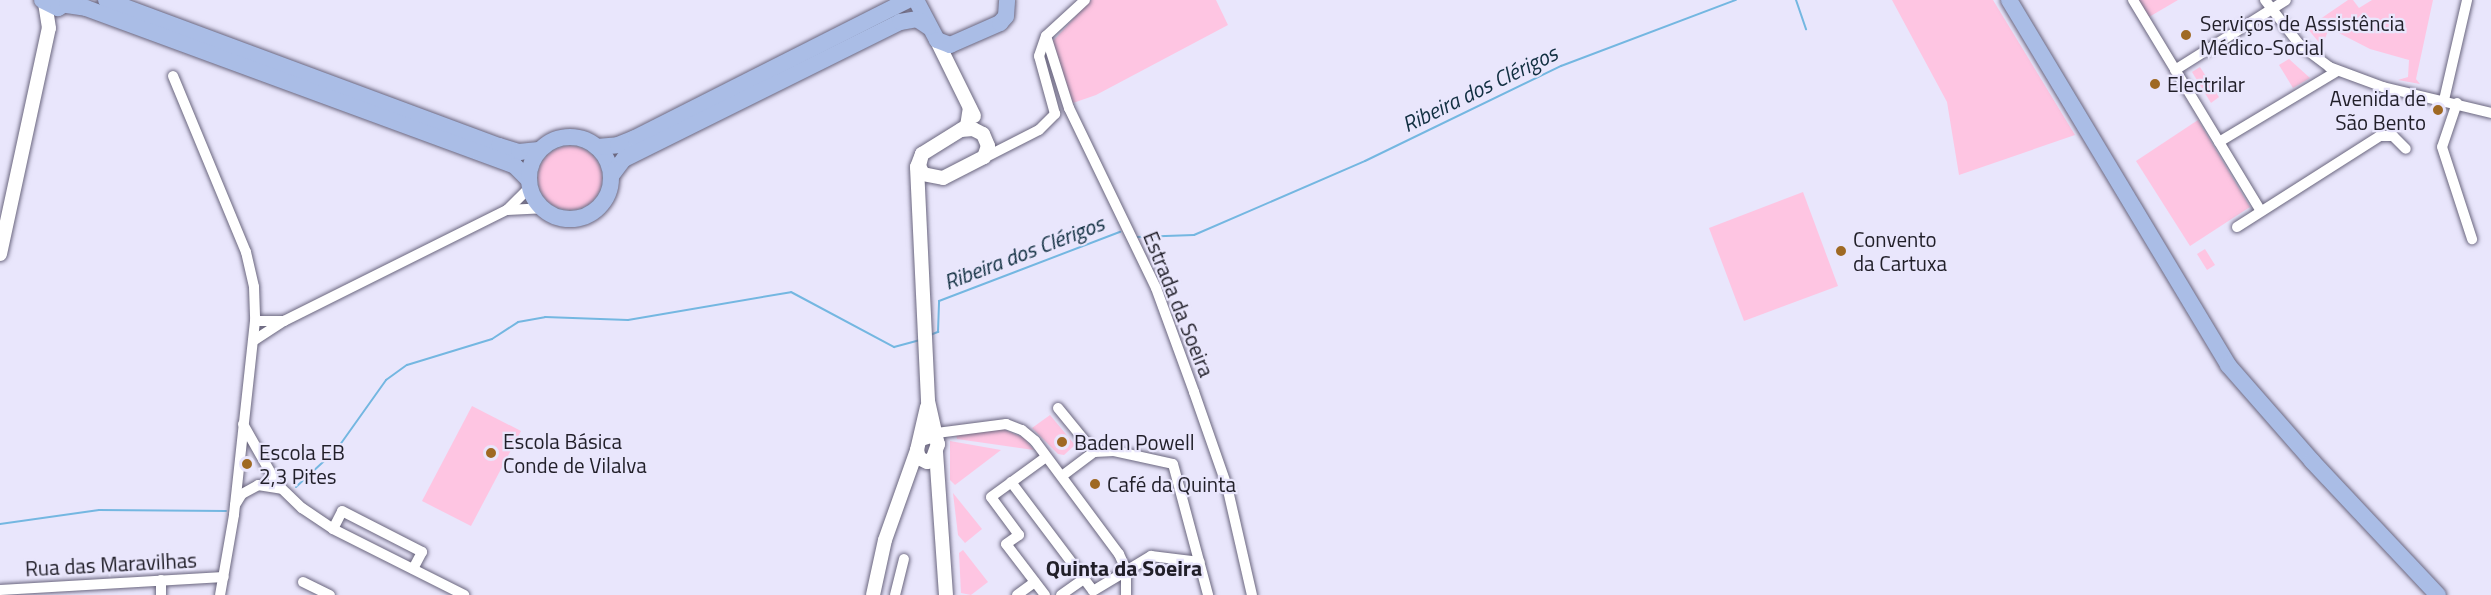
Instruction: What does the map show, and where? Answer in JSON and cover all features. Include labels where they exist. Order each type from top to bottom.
[{"type":"main road","points":[[106,0],[499,146],[519,152],[539,150]]},
{"type":"main road","points":[[529,183],[531,164],[539,150],[552,140],[567,136],[583,139],[597,147],[618,146],[908,0]]},
{"type":"main road","points":[[916,0],[932,32]]},
{"type":"main road","points":[[43,2],[86,8],[515,166],[529,183],[542,208],[556,216],[572,219],[587,215],[600,205],[608,191],[611,176],[624,159],[897,23],[917,19],[946,45],[961,42],[1004,19],[1007,0]]},
{"type":"main road","points":[[2009,0],[2201,316],[2264,406],[2438,595]]},
{"type":"main road","points":[[597,147],[611,176]]},
{"type":"street","points":[[920,199],[925,186],[1039,130],[1056,114],[1056,106],[1039,66],[1046,36],[1085,0]]},
{"type":"street","points":[[2020,0],[2021,20]]},
{"type":"street","points":[[2133,0],[2261,211]]},
{"type":"street","points":[[2175,70],[2268,5],[2286,0]]},
{"type":"street","points":[[2444,100],[2467,0]]},
{"type":"street","points":[[0,254],[49,28],[43,2]]},
{"type":"street","points":[[49,28],[68,4]]},
{"type":"street","points":[[2268,5],[2302,47],[2337,71],[2383,87],[2491,113]]},
{"type":"street","points":[[932,32],[984,136],[986,155],[979,160]]},
{"type":"street","name":"Estrada da Soeira","points":[[1046,36],[1069,108],[1155,288],[1191,381],[1227,486],[1252,595]]},
{"type":"street","points":[[951,70],[950,53],[961,42]]},
{"type":"street","points":[[2219,142],[2337,71]]},
{"type":"street","points":[[173,76],[246,252],[254,287],[255,321],[235,505],[220,595]]},
{"type":"street","points":[[2457,103],[2442,147],[2472,239]]},
{"type":"street","points":[[946,595],[940,491],[928,446],[917,167],[922,154],[970,122],[970,108]]},
{"type":"street","points":[[961,130],[973,129],[996,147],[1009,146]]},
{"type":"street","points":[[2236,227],[2380,136],[2392,136],[2406,149]]},
{"type":"street","points":[[922,154],[919,166],[923,174],[943,178]]},
{"type":"street","points":[[507,210],[529,183]]},
{"type":"street","points":[[253,341],[284,321],[507,210],[542,208]]},
{"type":"street","points":[[255,321],[284,321]]},
{"type":"street","points":[[1058,408],[1094,452]]},
{"type":"street","points":[[243,424],[282,489],[333,529],[460,594]]},
{"type":"street","points":[[904,559],[895,594],[873,592],[885,540],[909,478],[928,446],[1006,424],[1022,430],[1062,476],[1109,539],[1126,570],[1126,595]]},
{"type":"street","points":[[1062,476],[1094,452],[1114,452],[1173,464],[1208,595]]},
{"type":"street","points":[[1045,595],[1006,544],[1019,534],[991,497],[1046,457]]},
{"type":"street","points":[[1011,482],[1093,591],[1151,556],[1200,562]]},
{"type":"street","points":[[235,505],[242,494],[258,485],[282,489]]},
{"type":"street","points":[[333,529],[342,512],[422,552],[413,569]]},
{"type":"street","name":"Rua das Maravilhas","points":[[0,590],[93,589],[161,580],[224,577]]},
{"type":"street","points":[[1061,595],[1084,579]]},
{"type":"street","points":[[161,580],[161,595]]},
{"type":"street","points":[[303,582],[330,595]]},
{"type":"street","points":[[1017,595],[1035,582]]},
{"type":"shaded area","points":[[1091,0],[1216,0],[1228,25],[1096,95],[1073,103],[1053,41]]},
{"type":"shaded area","points":[[1892,0],[1993,0],[2075,135],[1959,175],[1947,102]]},
{"type":"shaded area","points":[[2138,0],[2178,0],[2149,17]]},
{"type":"shaded area","points":[[2348,0],[2353,0],[2359,8],[2372,0],[2433,0],[2416,79],[2420,84],[2398,80],[2408,77],[2409,60],[2370,49],[2333,30],[2328,31],[2322,46],[2307,28]]},
{"type":"shaded area","points":[[2289,59],[2310,78],[2293,88],[2279,65]]},
{"type":"shaded area","points":[[2200,67],[2219,97],[2211,103],[2192,72]]},
{"type":"shaded area","points":[[2198,120],[2250,207],[2190,246],[2136,161]]},
{"type":"shaded area","points":[[570,146],[582,148],[593,155],[600,166],[602,178],[600,190],[593,201],[582,208],[570,210],[558,208],[547,201],[540,190],[538,178],[540,166],[547,155],[558,148]]},
{"type":"shaded area","points":[[1803,192],[1838,286],[1744,321],[1709,228]]},
{"type":"shaded area","points":[[2205,249],[2215,265],[2207,270],[2197,254]]},
{"type":"shaded area","points":[[472,406],[521,431],[471,526],[422,501]]},
{"type":"shaded area","points":[[1050,415],[1075,445],[1064,455],[1058,454],[1032,428]]},
{"type":"shaded area","points":[[1003,429],[1024,438],[1034,450],[957,439],[956,434]]},
{"type":"shaded area","points":[[950,441],[1001,450],[955,485],[950,480]]},
{"type":"shaded area","points":[[953,493],[982,529],[965,543],[958,535]]},
{"type":"shaded area","points":[[963,550],[988,582],[971,595],[961,593],[959,553]]},
{"type":"waterway","name":"Ribeira dos Clérigos","points":[[1137,237],[1194,235],[1365,161],[1561,66],[1736,0]]},
{"type":"waterway","name":"Ribeira dos Clérigos","points":[[1796,0],[1806,29]]},
{"type":"waterway","name":"Ribeira dos Clérigos","points":[[930,335],[938,332],[939,301],[1120,232]]},
{"type":"waterway","name":"Ribeira dos Clérigos","points":[[296,487],[337,449],[386,380],[407,365],[492,339],[518,322],[545,317],[628,320],[791,292],[894,347],[920,340]]},
{"type":"waterway","name":"Ribeira dos Clérigos","points":[[0,524],[99,510],[226,511]]},
{"type":"place","name":"Serviços de Assistência Médico-Social","points":[[2186,35]]},
{"type":"place","name":"Electrilar","points":[[2155,84]]},
{"type":"place","name":"Avenida de São Bento","points":[[2438,110]]},
{"type":"place","name":"Convento da Cartuxa","points":[[1841,251]]},
{"type":"place","name":"Baden Powell","points":[[1062,442]]},
{"type":"place","name":"Escola Básica Conde de Vilalva","points":[[491,453]]},
{"type":"place","name":"Escola EB 2,3 Pites","points":[[247,464]]},
{"type":"place","name":"Café da Quinta","points":[[1095,484]]},
{"type":"district","name":"Quinta da Soeira","points":[[1124,569]]}]
